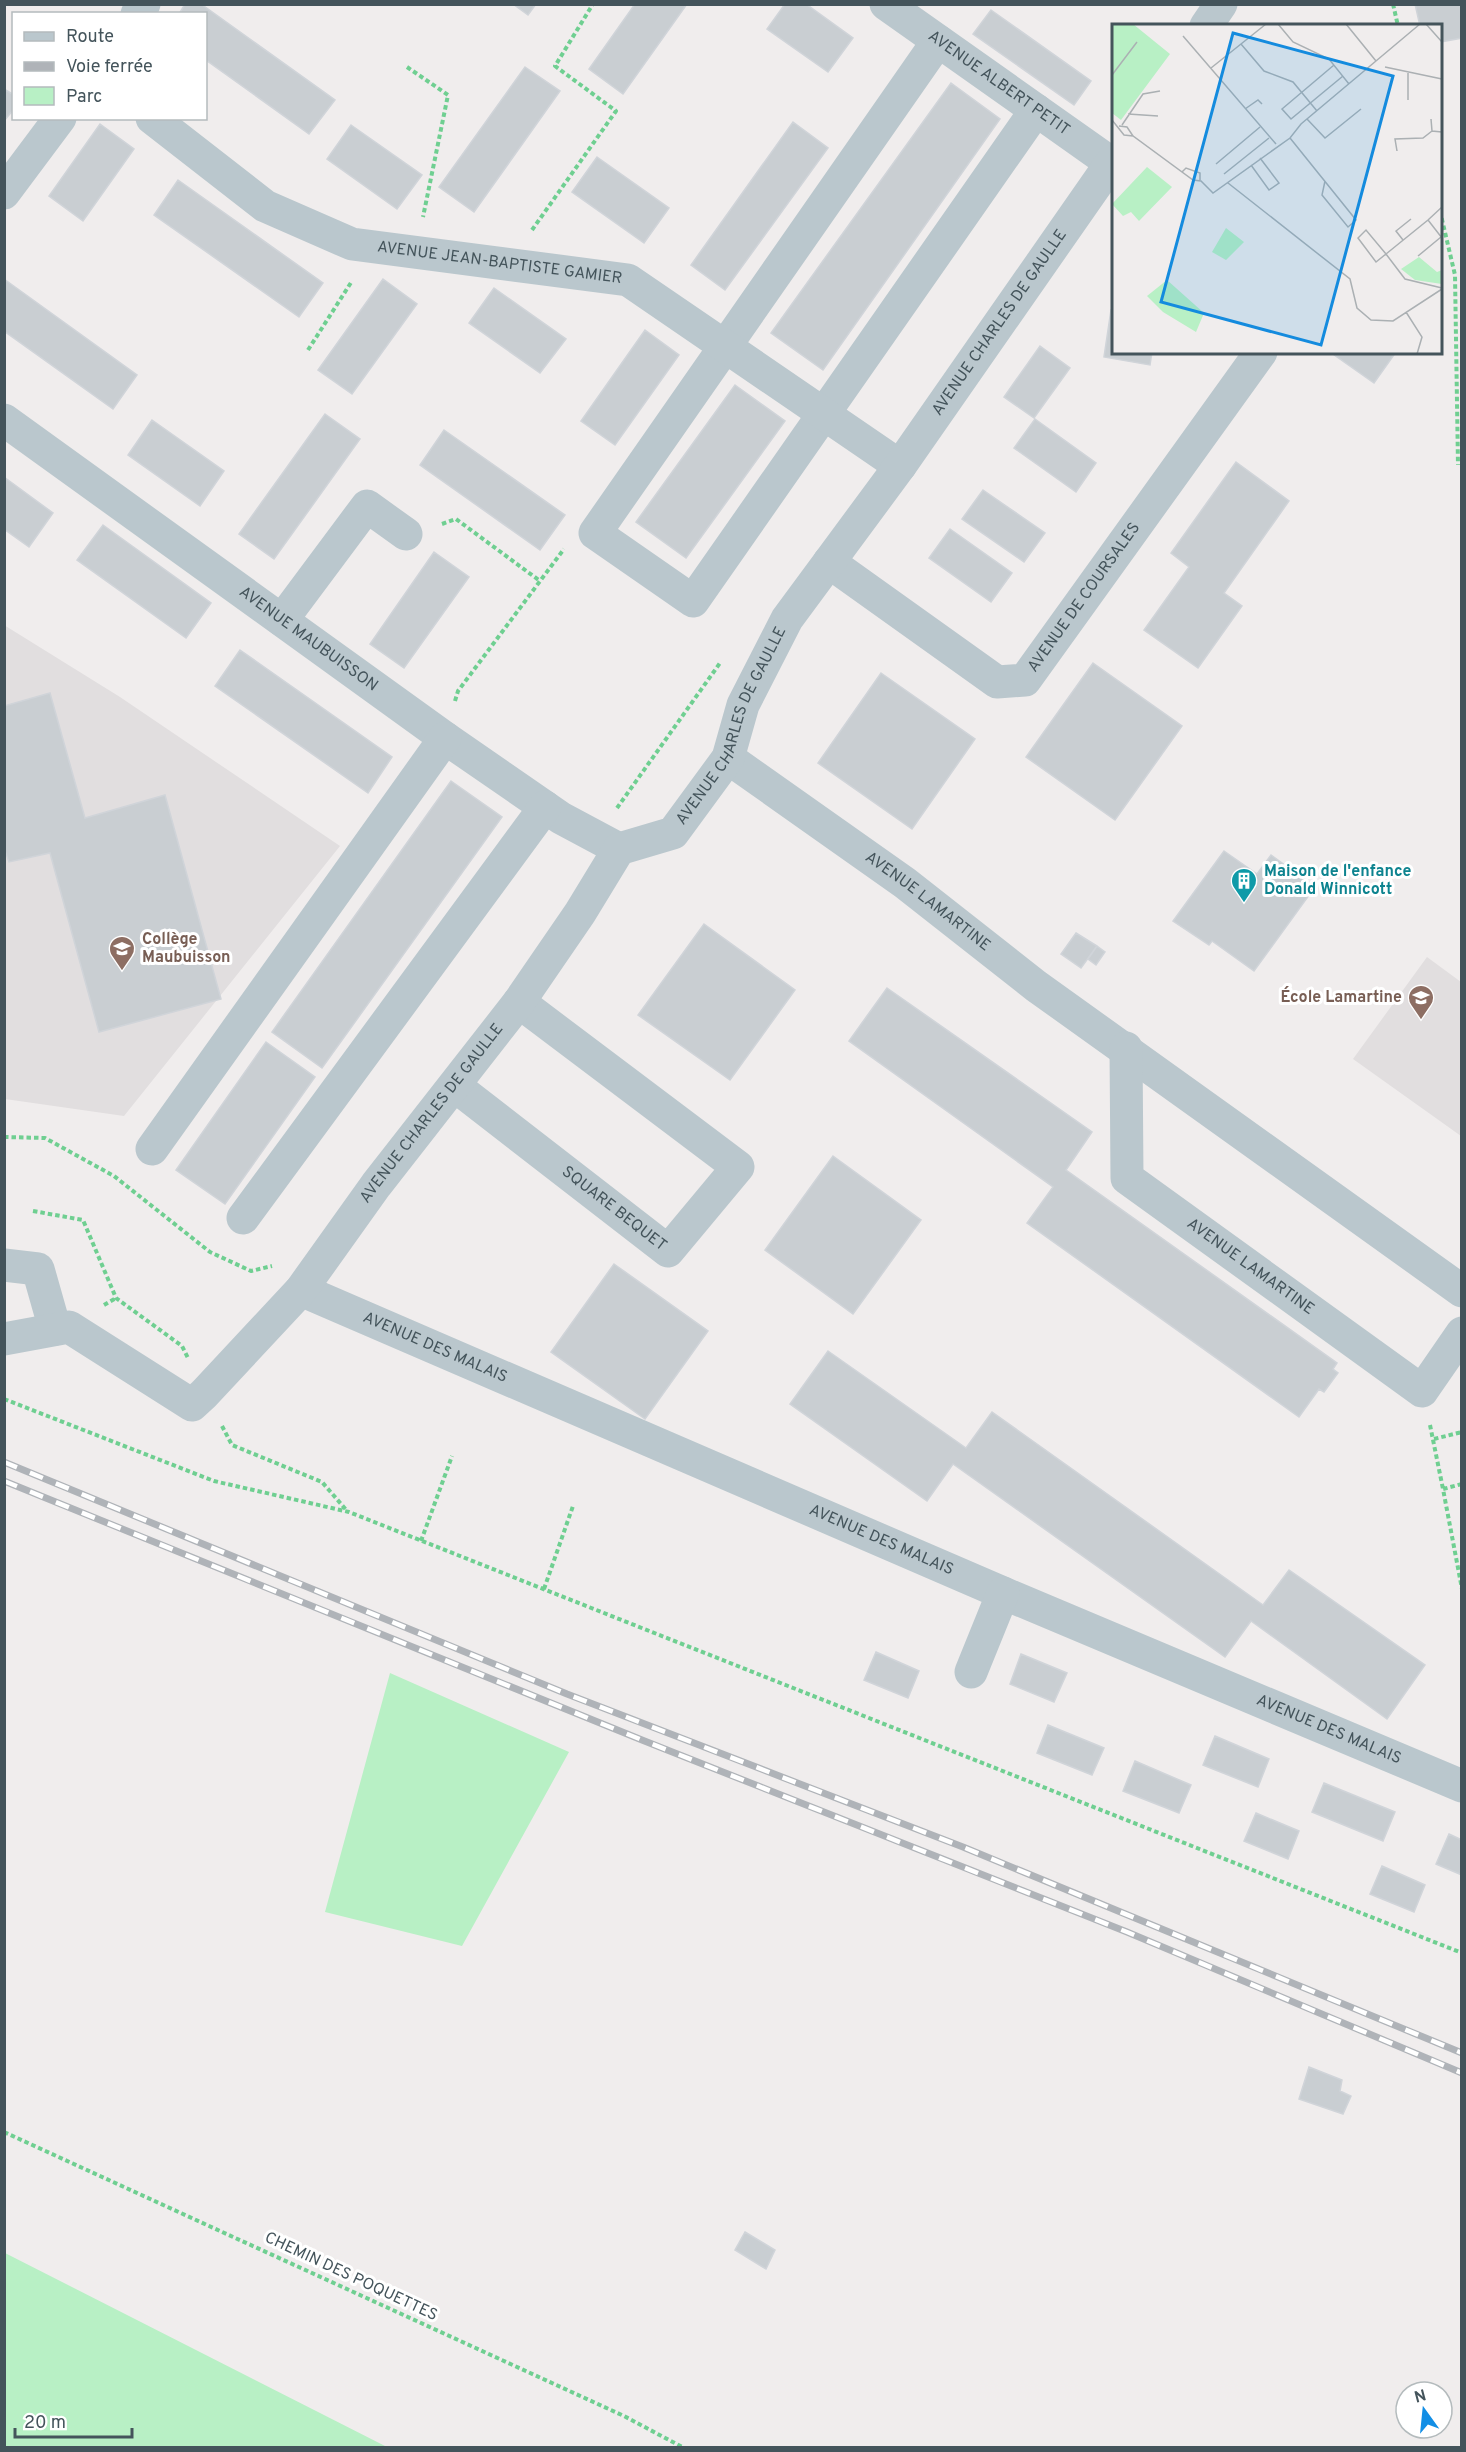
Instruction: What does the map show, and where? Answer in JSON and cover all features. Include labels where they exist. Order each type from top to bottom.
[{"type":"street","name":"AVENUE ALBERT PETIT","points":[[886,4],[1112,161]]},
{"type":"street","points":[[1207,24],[1221,4]]},
{"type":"street","points":[[938,41],[595,532],[693,601],[1036,110]]},
{"type":"street","points":[[4,193],[59,120]]},
{"type":"street","name":"AVENUE JEAN-BAPTISTE GAMIER","points":[[155,120],[265,206],[352,244],[628,280],[900,466]]},
{"type":"street","name":"AVENUE CHARLES DE GAULLE","points":[[55,1329],[69,1327],[192,1405],[301,1290],[376,1185],[519,1002],[580,913],[608,843],[673,833],[728,758],[743,705],[787,619],[900,466],[1112,161]]},
{"type":"street","name":"AVENUE DE COURSALES","points":[[829,562],[997,682],[1026,680],[1260,354]]},
{"type":"street","name":"AVENUE MAUBUISSON","points":[[4,420],[445,738],[545,807],[608,843]]},
{"type":"street","points":[[282,620],[367,506],[406,534]]},
{"type":"street","points":[[152,1149],[445,738]]},
{"type":"street","name":"AVENUE LAMARTINE","points":[[728,758],[905,883],[1036,986],[1126,1048],[1461,1291]]},
{"type":"street","points":[[243,1218],[545,807]]},
{"type":"street","name":"SQUARE BEQUET","points":[[455,1086],[668,1251],[738,1167],[519,1002]]},
{"type":"street","name":"AVENUE LAMARTINE","points":[[1126,1048],[1128,1178],[1422,1391]]},
{"type":"street","points":[[4,1265],[38,1269],[55,1329],[4,1339]]},
{"type":"street","name":"AVENUE DES MALAIS","points":[[301,1290],[1003,1593],[1461,1786]]},
{"type":"street","points":[[1422,1391],[1461,1333]]},
{"type":"street","points":[[971,1672],[1003,1593]]},
{"type":"path","points":[[507,265],[616,111],[555,66],[593,4]]},
{"type":"path","points":[[1393,4],[1398,24]]},
{"type":"path","points":[[407,67],[448,94],[416,253]]},
{"type":"path","points":[[1442,219],[1455,274],[1458,465]]},
{"type":"path","points":[[308,350],[373,247]]},
{"type":"path","points":[[406,534],[456,519],[540,581]]},
{"type":"path","points":[[445,738],[458,691],[571,540],[595,532]]},
{"type":"path","points":[[608,843],[722,661]]},
{"type":"path","points":[[4,1137],[45,1138],[114,1176],[210,1252],[251,1270],[281,1264]]},
{"type":"path","points":[[1422,1391],[1434,1439],[1461,1589]]},
{"type":"path","points":[[4,1399],[214,1481],[341,1509],[1461,1953]]},
{"type":"path","points":[[1434,1439],[1461,1432]]},
{"type":"path","points":[[421,1541],[452,1456]]},
{"type":"path","points":[[1443,1489],[1461,1484]]},
{"type":"path","points":[[544,1589],[573,1506]]},
{"type":"path","name":"CHEMIN DES POQUETTES","points":[[4,2132],[624,2416],[684,2448]]},
{"type":"shaded area","name":"Collège Maubuisson","points":[[4,625],[120,697],[340,846],[124,1116],[5,1099]]},
{"type":"shaded area","name":"École Lamartine","points":[[1427,957],[1461,982],[1461,1136],[1353,1059]]},
{"type":"green space","points":[[390,1673],[569,1752],[462,1946],[325,1912]]},
{"type":"green space","points":[[5,2253],[387,2447],[5,2447]]},
{"type":"building","points":[[185,4],[201,4],[335,100],[309,134],[207,61],[207,12],[180,12]]},
{"type":"building","points":[[513,4],[536,4],[528,15]]},
{"type":"building","points":[[635,4],[687,4],[623,94],[589,69]]},
{"type":"building","points":[[785,4],[806,4],[853,38],[828,72],[767,29]]},
{"type":"building","points":[[1415,4],[1462,4],[1462,38],[1442,42],[1442,24],[1420,24]]},
{"type":"building","points":[[991,10],[1091,81],[1074,105],[973,34]]},
{"type":"building","points":[[525,67],[560,91],[474,212],[439,187]]},
{"type":"building","points":[[951,83],[1000,119],[823,370],[771,333]]},
{"type":"building","points":[[4,89],[12,94],[12,111],[4,121]]},
{"type":"building","points":[[793,122],[828,148],[725,290],[691,265]]},
{"type":"building","points":[[100,124],[134,149],[83,221],[49,196]]},
{"type":"building","points":[[351,125],[422,175],[397,209],[327,159]]},
{"type":"building","points":[[597,157],[669,208],[644,243],[572,192]]},
{"type":"building","points":[[178,180],[323,283],[299,317],[154,215]]},
{"type":"building","points":[[4,279],[137,375],[113,409],[4,331]]},
{"type":"building","points":[[383,279],[417,304],[352,394],[318,370]]},
{"type":"building","points":[[494,288],[566,339],[540,373],[469,323]]},
{"type":"building","points":[[1111,310],[1112,354],[1152,354],[1150,365],[1104,357]]},
{"type":"building","points":[[645,330],[679,355],[615,445],[581,421]]},
{"type":"building","points":[[1040,346],[1070,368],[1034,418],[1004,397]]},
{"type":"building","points":[[1333,354],[1395,354],[1374,383]]},
{"type":"building","points":[[735,385],[785,421],[686,558],[636,522]]},
{"type":"building","points":[[325,414],[360,439],[274,559],[239,534]]},
{"type":"building","points":[[1035,419],[1096,463],[1076,492],[1014,448]]},
{"type":"building","points":[[152,420],[224,471],[200,506],[128,455]]},
{"type":"building","points":[[444,430],[565,515],[540,550],[420,465]]},
{"type":"building","points":[[1236,462],[1289,501],[1224,593],[1242,606],[1198,668],[1144,630],[1189,567],[1171,553]]},
{"type":"building","points":[[4,477],[53,513],[29,547],[4,529]]},
{"type":"building","points":[[983,490],[1045,533],[1024,562],[962,519]]},
{"type":"building","points":[[103,525],[211,603],[186,638],[77,560]]},
{"type":"building","points":[[950,529],[1012,573],[991,602],[929,558]]},
{"type":"building","points":[[434,552],[469,577],[404,668],[370,644]]},
{"type":"building","points":[[240,650],[392,757],[368,793],[215,686]]},
{"type":"building","points":[[1093,663],[1182,726],[1115,820],[1026,757]]},
{"type":"building","points":[[881,673],[975,739],[912,829],[818,763]]},
{"type":"building","points":[[50,693],[85,818],[165,795],[221,999],[99,1032],[50,853],[9,862],[4,848],[4,706]]},
{"type":"building","points":[[451,781],[502,817],[322,1068],[272,1032]]},
{"type":"building","name":"Maison de l'enfance Donald Winnicott","points":[[1224,851],[1257,874],[1271,855],[1315,887],[1254,971],[1212,941],[1209,945],[1173,921]]},
{"type":"building","points":[[704,924],[795,990],[730,1080],[638,1015]]},
{"type":"building","points":[[1076,933],[1097,946],[1081,968],[1061,954]]},
{"type":"building","points":[[1097,946],[1105,952],[1096,965],[1088,959]]},
{"type":"building","points":[[887,988],[1092,1132],[1066,1170],[1337,1363],[1333,1369],[1338,1373],[1324,1392],[1319,1389],[1299,1417],[1027,1223],[1053,1187],[849,1041]]},
{"type":"building","points":[[266,1042],[315,1077],[225,1204],[176,1170]]},
{"type":"building","points":[[833,1156],[921,1220],[853,1314],[765,1250]]},
{"type":"building","points":[[614,1264],[708,1331],[645,1419],[551,1352]]},
{"type":"building","points":[[828,1351],[966,1448],[992,1412],[1263,1605],[1289,1570],[1425,1665],[1387,1719],[1251,1621],[1225,1657],[953,1464],[927,1501],[790,1404]]},
{"type":"building","points":[[876,1652],[919,1671],[908,1698],[864,1680]]},
{"type":"building","points":[[1021,1654],[1067,1673],[1054,1702],[1010,1684]]},
{"type":"building","points":[[1048,1725],[1104,1748],[1092,1775],[1037,1753]]},
{"type":"building","points":[[1215,1736],[1269,1759],[1258,1787],[1203,1765]]},
{"type":"building","points":[[1135,1761],[1191,1785],[1179,1813],[1123,1791]]},
{"type":"building","points":[[1324,1783],[1395,1812],[1383,1841],[1312,1812]]},
{"type":"building","points":[[1256,1813],[1299,1831],[1288,1859],[1244,1841]]},
{"type":"building","points":[[1449,1834],[1462,1840],[1462,1875],[1436,1864]]},
{"type":"building","points":[[1382,1866],[1425,1885],[1414,1912],[1370,1894]]},
{"type":"building","points":[[1309,2067],[1342,2080],[1340,2091],[1351,2096],[1343,2114],[1299,2099]]},
{"type":"building","points":[[745,2232],[775,2250],[766,2269],[735,2250]]},
{"type":"railway","points":[[4,1462],[567,1694],[963,1847],[1462,2053]]},
{"type":"railway","points":[[4,1481],[642,1740],[1127,1932],[1462,2073]]},
{"type":"place","name":"Maison de l'enfance Donald Winnicott","points":[[1244,904]]},
{"type":"place","name":"Collège Maubuisson","points":[[122,972]]},
{"type":"place","name":"École Lamartine","points":[[1421,1021]]}]
